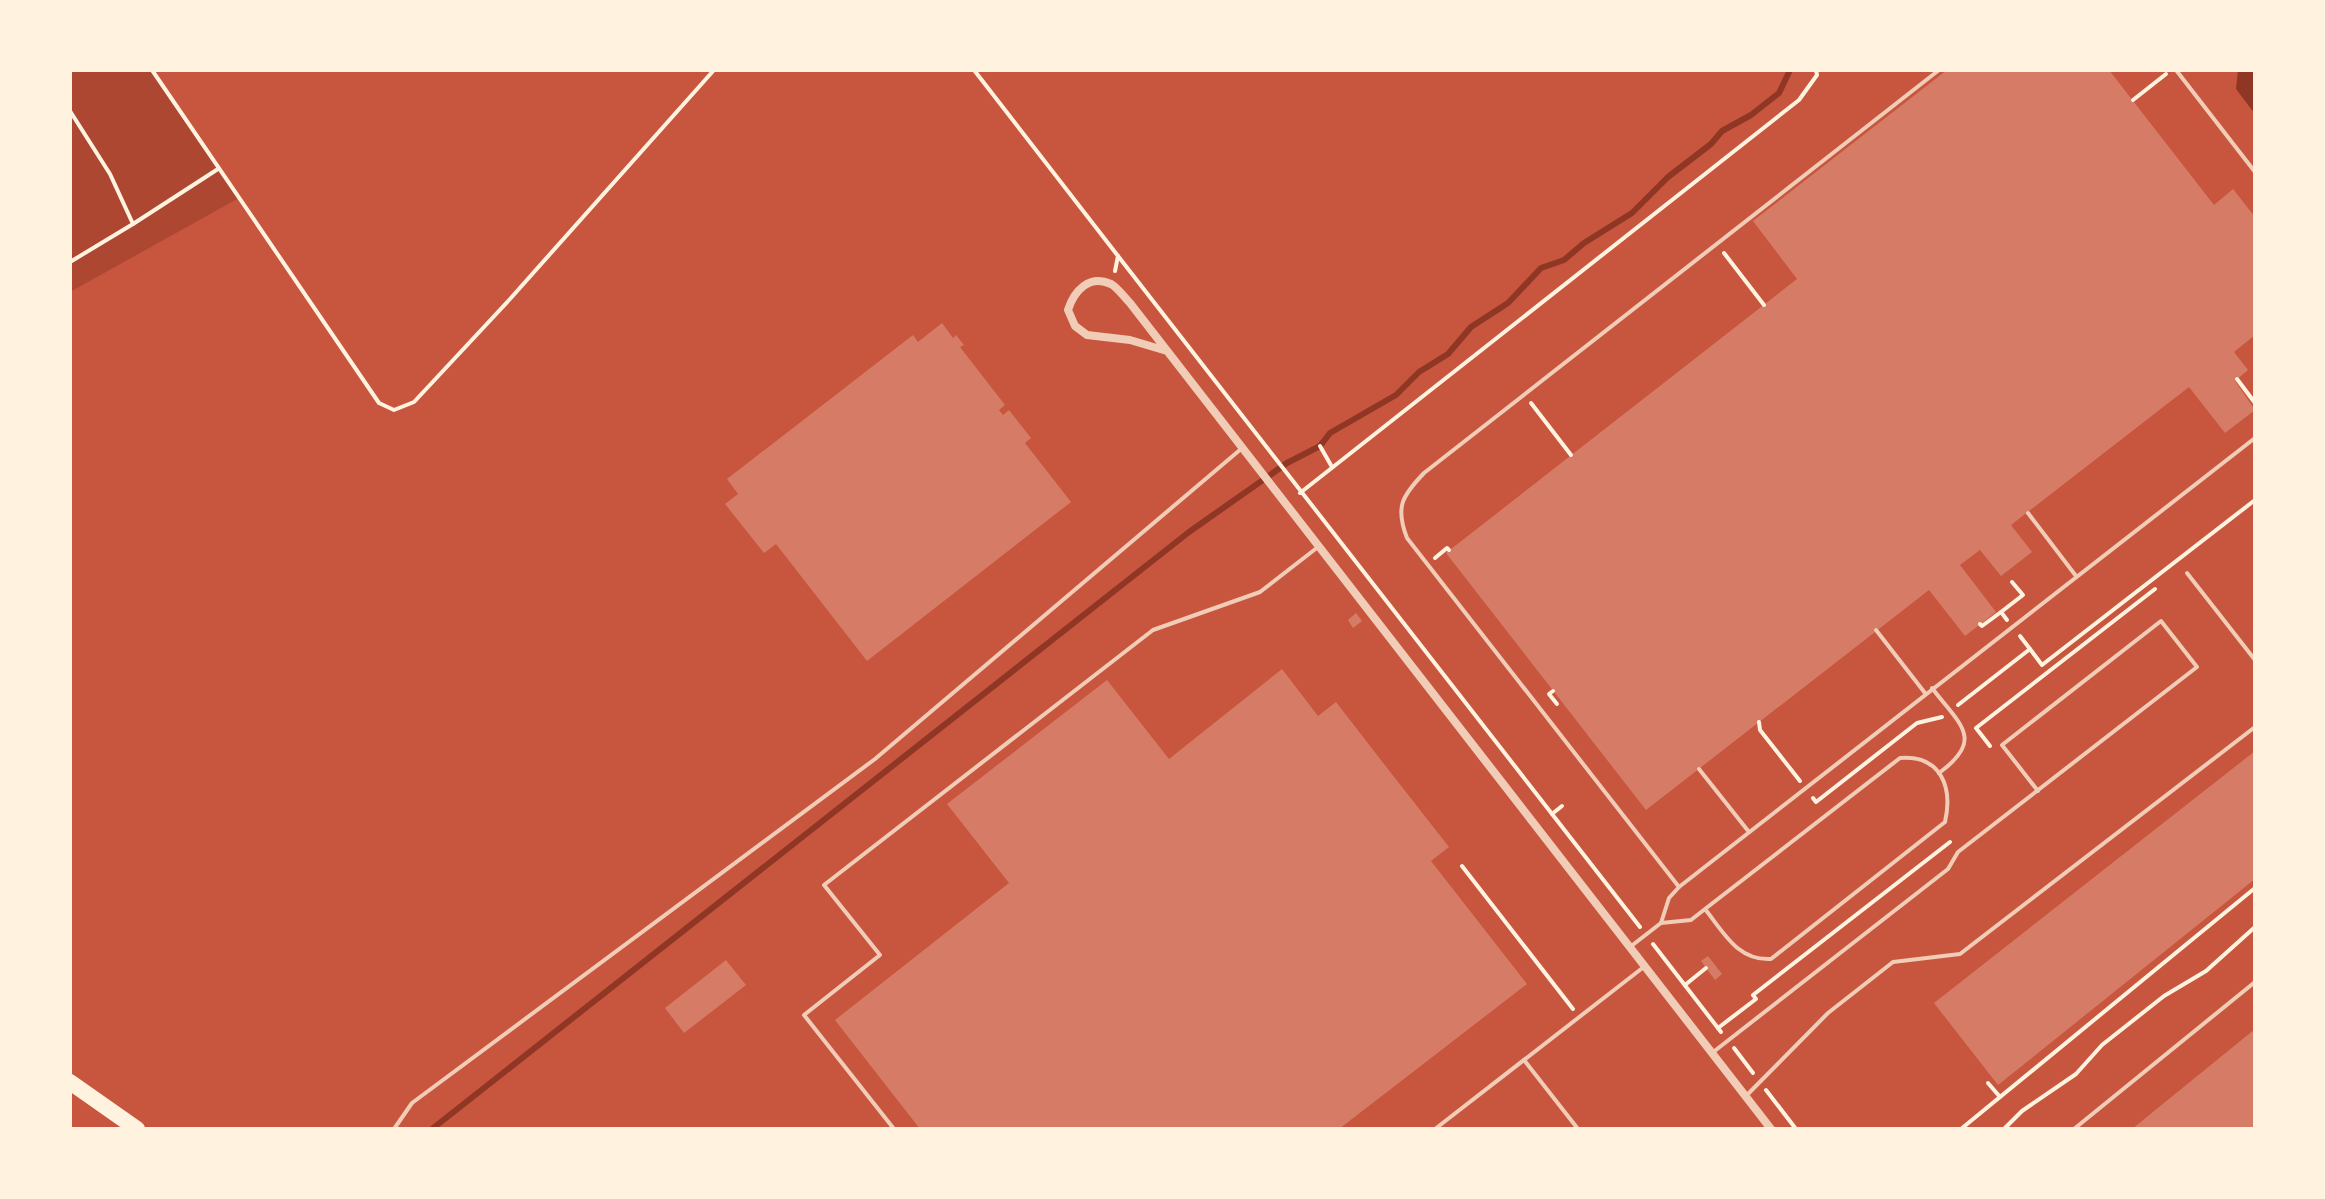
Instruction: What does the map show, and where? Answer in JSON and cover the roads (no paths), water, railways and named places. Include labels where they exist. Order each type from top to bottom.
[{"type":"highway","points":[[70,1082],[137,1129]]},
{"type":"street","points":[[1167,351],[1130,340],[1087,335],[1075,326],[1068,310],[1072,296],[1080,287],[1094,281],[1113,285],[1167,351],[1243,447],[1771,1129]]},
{"type":"lane","points":[[1679,887],[1407,538],[1400,521],[1401,504],[1409,489],[1424,473],[1939,70]]},
{"type":"lane","points":[[2174,70],[2255,172]]},
{"type":"lane","points":[[1661,923],[1669,898],[1679,887],[2255,438]]},
{"type":"lane","points":[[394,1129],[412,1103],[875,759],[1243,447]]},
{"type":"lane","points":[[2028,513],[2076,576]]},
{"type":"lane","points":[[894,1129],[804,1015],[880,955],[824,885],[1153,630],[1260,592],[1318,547]]},
{"type":"lane","points":[[2187,573],[2255,660]]},
{"type":"lane","points":[[1712,1053],[1948,869],[1958,852],[2038,791],[2197,667],[2161,621],[2002,745],[2038,791]]},
{"type":"lane","points":[[1876,630],[1925,693]]},
{"type":"lane","points":[[1932,688],[1965,731],[1965,745],[1959,759],[1939,773]]},
{"type":"lane","points":[[1746,1096],[1828,1013],[1893,962],[1960,954],[2255,727]]},
{"type":"lane","points":[[1630,947],[1661,923],[1691,920],[1705,909],[1900,758],[1915,757],[1939,773],[1947,788],[1945,822],[1771,959],[1757,960],[1740,953],[1705,909]]},
{"type":"lane","points":[[1699,769],[1749,832]]},
{"type":"lane","points":[[1435,1129],[1645,966]]},
{"type":"lane","points":[[2074,1129],[2255,982]]},
{"type":"lane","points":[[1524,1060],[1578,1129]]},
{"type":"waterway","points":[[432,1129],[1189,532],[1287,463],[1320,446],[1330,433],[1396,395],[1419,372],[1448,354],[1471,327],[1508,303],[1541,268],[1564,260],[1584,243],[1632,213],[1722,131],[1751,115],[1779,93],[1790,70]]}]
